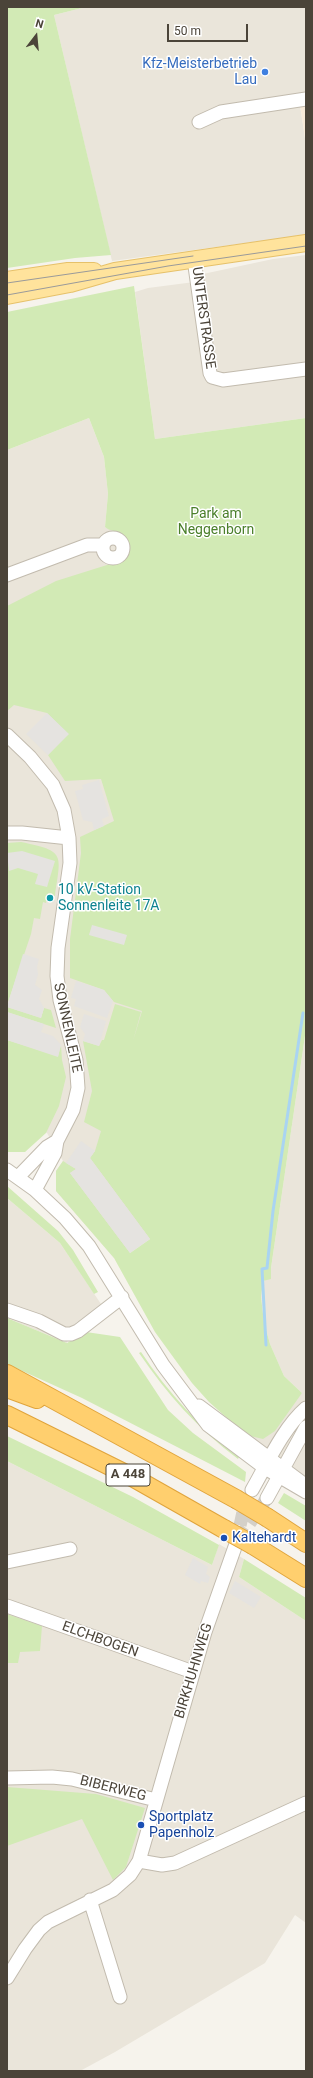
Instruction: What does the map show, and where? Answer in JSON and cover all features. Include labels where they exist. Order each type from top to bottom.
[{"type":"highway","points":[[7,1374],[72,1411]]},
{"type":"highway","name":"A 448","points":[[7,1388],[72,1411],[268,1518],[306,1543]]},
{"type":"highway","name":"A 448","points":[[7,1415],[134,1478],[224,1529],[245,1544],[306,1578]]},
{"type":"highway","points":[[7,1418],[29,1425]]},
{"type":"main road","name":"UNTERSTRASSE","points":[[7,296],[70,284],[115,272],[306,243]]},
{"type":"main road","name":"UNTERSTRASSE","points":[[7,280],[68,272],[115,272]]},
{"type":"street","points":[[199,122],[221,112],[306,99]]},
{"type":"street","name":"UNTERSTRASSE","points":[[194,259],[210,373],[212,377],[223,380],[306,369]]},
{"type":"street","points":[[7,575],[87,545],[102,545]]},
{"type":"street","name":"SONNENLEITE","points":[[7,734],[30,757],[53,785],[64,810],[69,838],[70,863],[56,976],[60,1000],[76,1060],[78,1088],[73,1110],[57,1141],[55,1153],[35,1190]]},
{"type":"street","points":[[7,833],[22,833],[69,838]]},
{"type":"street","name":"SONNENLEITE","points":[[18,1177],[47,1147],[57,1141]]},
{"type":"street","points":[[7,1170],[35,1190],[65,1218],[89,1246],[163,1365],[190,1399],[267,1463],[306,1486]]},
{"type":"street","points":[[7,1310],[39,1321],[64,1334],[71,1334],[122,1297]]},
{"type":"street","points":[[252,1490],[267,1463],[294,1422],[306,1408]]},
{"type":"street","points":[[267,1498],[306,1427]]},
{"type":"street","points":[[281,1472],[306,1492]]},
{"type":"street","name":"BIRKHUHNWEG","points":[[156,1800],[214,1605],[245,1544]]},
{"type":"street","points":[[7,1562],[70,1549]]},
{"type":"street","name":"ELCHBOGEN","points":[[7,1606],[193,1672]]},
{"type":"street","name":"BIBERWEG","points":[[7,1778],[52,1777],[72,1779],[156,1800],[139,1860]]},
{"type":"street","points":[[7,1978],[39,1930],[48,1922],[113,1890],[123,1882],[139,1860],[162,1865],[175,1863],[306,1803]]},
{"type":"street","points":[[90,1900],[120,1997]]},
{"type":"shaded area","points":[[86,7],[306,7],[306,103],[300,105],[306,145],[306,235],[112,261],[54,15]]},
{"type":"shaded area","points":[[306,103],[306,145],[300,104]]},
{"type":"shaded area","points":[[306,255],[306,418],[155,439],[135,292],[148,288],[202,281],[203,274],[273,259]]},
{"type":"shaded area","points":[[89,418],[104,457],[108,494],[105,527],[121,533],[129,544],[150,1239],[130,1253],[114,1258],[56,1191],[56,1171],[63,1161],[47,1133],[7,1115],[7,450]]},
{"type":"shaded area","points":[[47,713],[69,734],[48,755],[26,734]]},
{"type":"shaded area","points":[[99,780],[109,816],[102,819],[104,826],[94,830],[92,822],[83,820],[75,791],[83,789],[82,785]]},
{"type":"shaded area","points":[[22,851],[55,861],[47,887],[35,884],[38,874],[18,868],[9,871],[7,853]]},
{"type":"shaded area","points":[[92,925],[127,935],[124,945],[89,935]]},
{"type":"shaded area","points":[[23,954],[39,959],[37,967],[38,974],[35,985],[42,990],[39,999],[44,1008],[41,1018],[7,1007]]},
{"type":"shaded area","points":[[76,981],[104,990],[113,1001],[107,1018],[74,1006],[76,999],[71,998]]},
{"type":"shaded area","points":[[7,1012],[44,1024],[41,1032],[53,1036],[61,1045],[58,1057],[7,1040]]},
{"type":"shaded area","points":[[84,1014],[106,1021],[99,1046],[83,1041],[85,1034],[80,1027]]},
{"type":"shaded area","points":[[306,1029],[306,1478],[250,1436],[302,1393],[284,1376],[270,1344],[264,1322],[261,1297],[263,1281],[271,1278],[271,1268]]},
{"type":"shaded area","points":[[81,1141],[95,1151],[90,1158],[150,1239],[130,1253],[70,1173],[76,1169],[66,1163]]},
{"type":"shaded area","points":[[7,1198],[60,1243],[101,1304],[68,1329],[67,1343],[7,1318]]},
{"type":"shaded area","points":[[7,1461],[212,1565],[219,1544],[244,1559],[239,1577],[306,1621],[306,1923],[295,1915],[265,1963],[115,2052],[80,2071],[7,2071]]},
{"type":"shaded area","points":[[193,1558],[208,1567],[206,1574],[210,1577],[208,1583],[201,1581],[200,1584],[185,1575]]},
{"type":"shaded area","points":[[235,1581],[261,1597],[254,1608],[229,1593]]},
{"type":"green space","points":[[7,7],[86,7],[54,15],[111,255],[75,258],[7,268]]},
{"type":"green space","name":"Park am Neggenborn","points":[[134,286],[155,439],[306,418],[306,1029],[271,1268],[271,1279],[263,1281],[261,1297],[264,1322],[270,1344],[284,1376],[302,1393],[275,1431],[263,1439],[246,1435],[209,1402],[192,1383],[155,1332],[114,1258],[56,1191],[56,1171],[63,1161],[76,1169],[70,1173],[130,1253],[150,1239],[90,1158],[95,1151],[101,1131],[84,1122],[92,1091],[83,1041],[99,1046],[102,1040],[104,1040],[115,1004],[141,1012],[133,1041],[142,1011],[114,1002],[104,990],[70,978],[70,939],[81,853],[80,837],[114,821],[101,779],[65,781],[48,755],[68,734],[47,713],[14,705],[7,711],[7,606],[56,581],[126,559],[128,543],[124,536],[105,527],[108,494],[104,457],[89,418],[7,450],[7,312]]},
{"type":"green space","points":[[21,842],[46,848],[53,852],[59,863],[59,871],[55,896],[48,894],[46,903],[43,902],[40,919],[34,918],[31,934],[7,1005],[7,843]]},
{"type":"green space","points":[[7,1007],[41,1018],[44,1008],[51,1010],[56,1028],[7,1012]]},
{"type":"green space","points":[[7,1040],[58,1056],[61,1045],[62,1060],[66,1077],[59,1106],[46,1133],[25,1152],[7,1152]]},
{"type":"green space","points":[[7,1186],[58,1231],[73,1250],[98,1292],[94,1294],[60,1243],[7,1198]]},
{"type":"green space","points":[[7,1318],[67,1343],[86,1332],[120,1337],[168,1410],[193,1433],[246,1472],[245,1482],[82,1398],[7,1364]]},
{"type":"green space","points":[[141,1352],[162,1381],[186,1409],[211,1434],[239,1457],[238,1459],[223,1448],[196,1423],[172,1397],[139,1353]]},
{"type":"green space","points":[[7,1436],[133,1497],[219,1545],[212,1565],[7,1461]]},
{"type":"green space","points":[[284,1493],[306,1506],[306,1521],[278,1503]]},
{"type":"green space","points":[[244,1559],[306,1598],[306,1621],[239,1577]]},
{"type":"green space","points":[[7,1614],[42,1626],[40,1651],[20,1652],[18,1663],[7,1663]]},
{"type":"green space","points":[[7,1787],[96,1794],[145,1808],[126,1867],[113,1880],[82,1819],[7,1846]]},
{"type":"waterway","points":[[266,1345],[262,1269],[267,1268],[273,1211],[303,1013]]},
{"type":"tunnel","points":[[236,1544],[243,1512],[249,1497]]},
{"type":"tunnel","points":[[239,1539],[267,1498]]},
{"type":"tram line","points":[[7,295],[168,266],[306,246]]},
{"type":"tram line","points":[[7,283],[193,256]]},
{"type":"place","name":"Kfz-Meisterbetrieb Lau","points":[[265,72]]},
{"type":"place","name":"10 kV-Station Sonnenleite 17A","points":[[50,898]]},
{"type":"place","name":"Kaltehardt","points":[[224,1538]]},
{"type":"place","name":"Sportplatz Papenholz","points":[[141,1825]]}]
